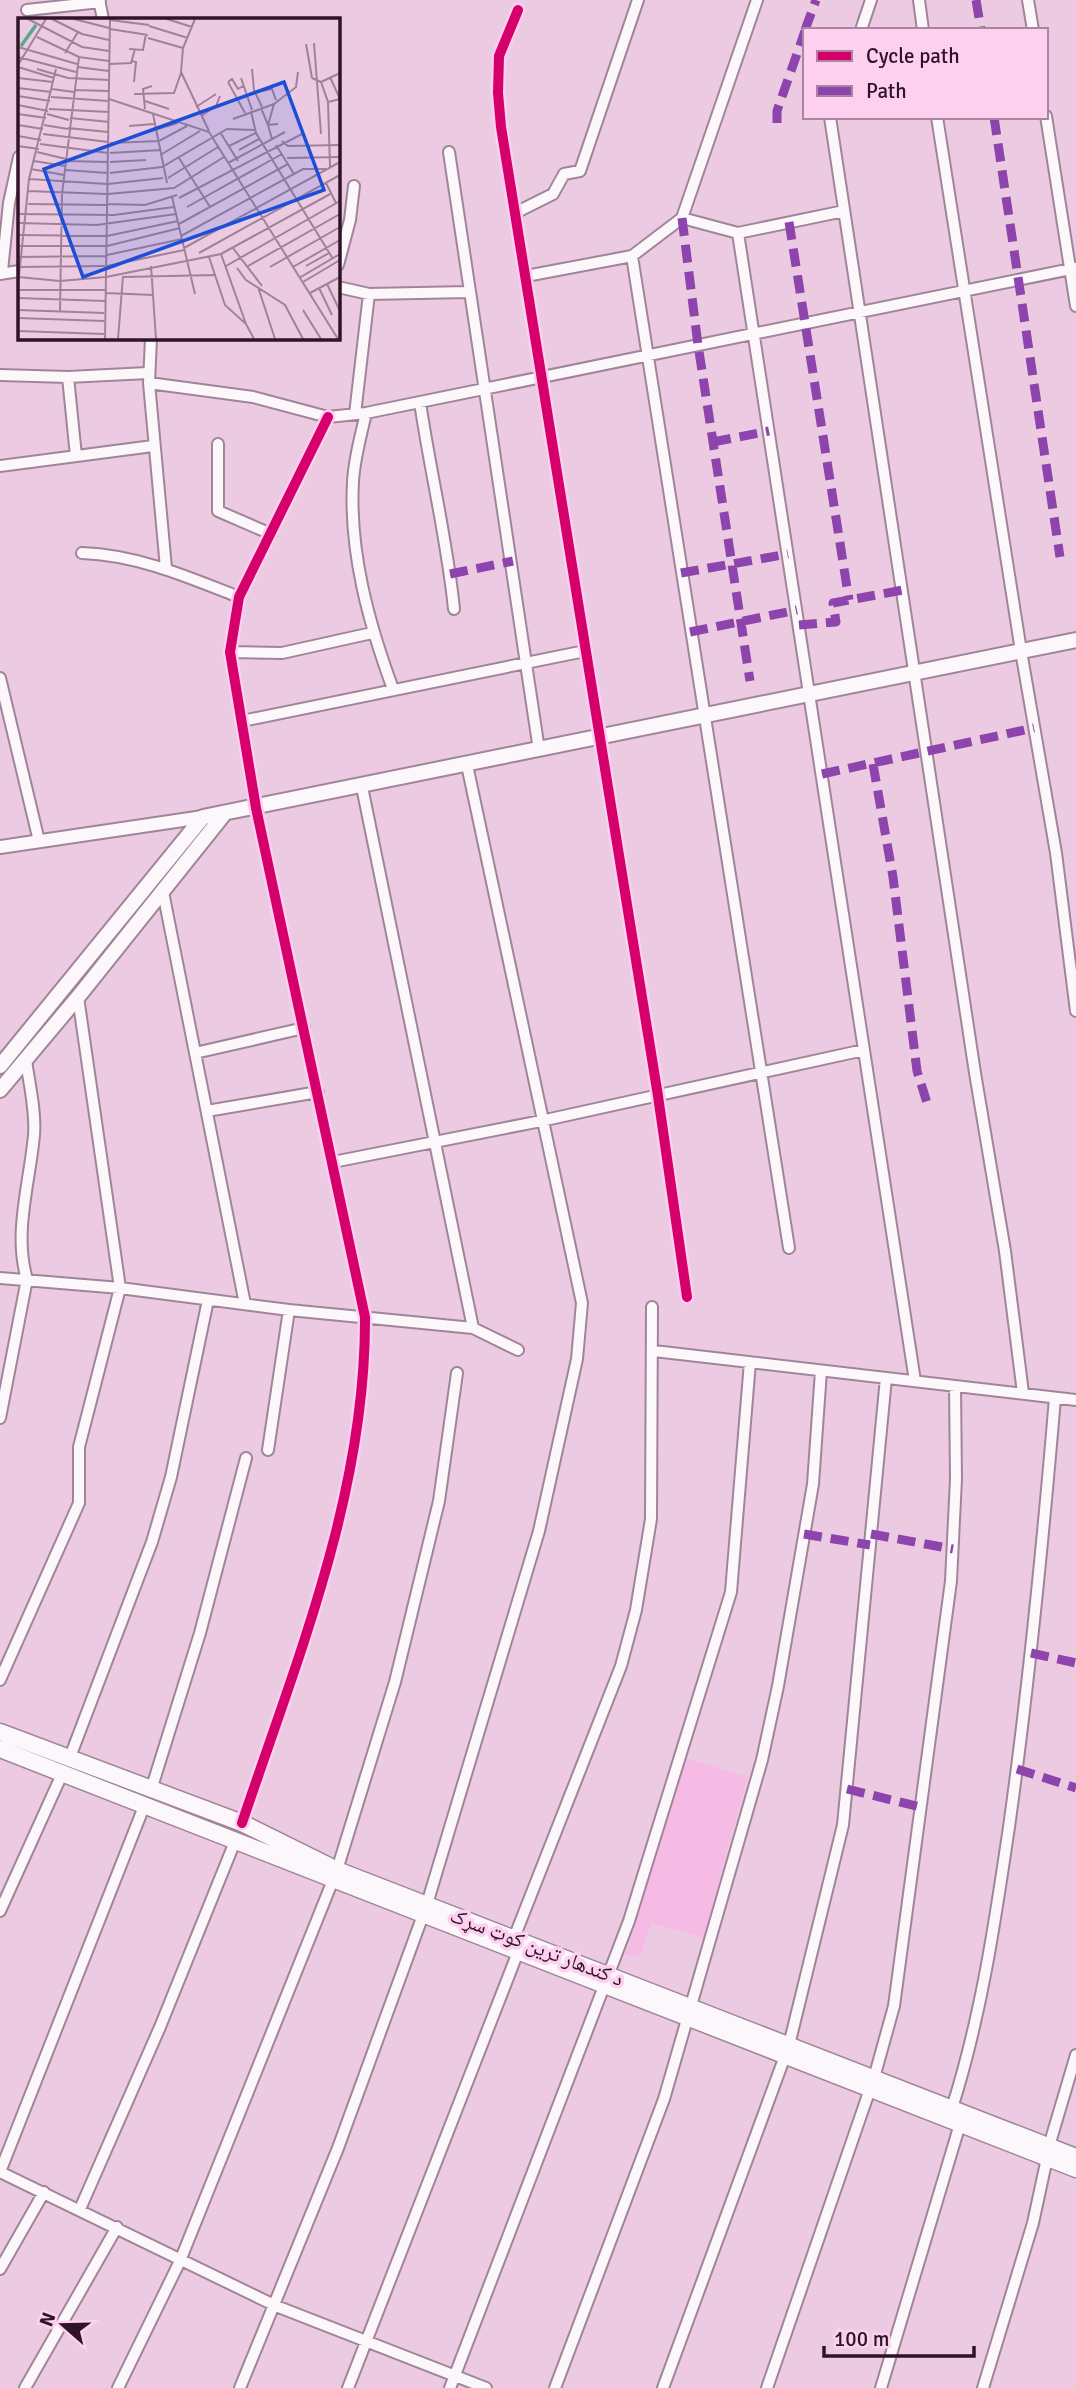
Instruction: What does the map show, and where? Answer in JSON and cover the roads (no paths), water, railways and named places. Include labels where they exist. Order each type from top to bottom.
[{"type":"main road","points":[[0,1066],[203,817],[362,787],[1076,640]]},
{"type":"main road","points":[[0,1090],[225,813]]},
{"type":"main road","name":"د کندهار ترين کوټ سړک","points":[[0,1732],[66,1764],[239,1831],[335,1875],[872,2083],[924,2104],[960,2124],[1048,2152],[1076,2157]]},
{"type":"main road","name":"د کندهار ترين کوټ سړک","points":[[0,1749],[66,1764]]},
{"type":"main road","name":"د کندهار ترين کوټ سړک","points":[[924,2104],[952,2108],[1048,2152],[1076,2169]]},
{"type":"street","points":[[515,213],[553,194],[564,174],[580,171],[638,0]]},
{"type":"street","points":[[526,276],[632,256],[682,218],[757,0]]},
{"type":"street","points":[[862,28],[871,0]]},
{"type":"street","points":[[919,0],[923,28]]},
{"type":"street","points":[[1028,0],[1033,28]]},
{"type":"street","points":[[27,9],[100,1]]},
{"type":"street","points":[[518,10],[499,57],[498,93],[687,1297]]},
{"type":"street","points":[[830,119],[975,1073],[1005,1251],[1023,1393]]},
{"type":"street","points":[[937,119],[1021,651],[1056,853],[1076,1011]]},
{"type":"street","points":[[1047,119],[1073,269],[1076,306]]},
{"type":"street","points":[[449,152],[539,750]]},
{"type":"street","points":[[1,272],[9,203],[18,162]]},
{"type":"street","points":[[340,258],[350,220],[354,186]]},
{"type":"street","points":[[682,218],[738,233],[844,211]]},
{"type":"street","points":[[738,233],[915,1381]]},
{"type":"street","points":[[632,256],[789,1248]]},
{"type":"street","points":[[0,375],[148,378],[253,397],[328,417],[420,402],[1073,269]]},
{"type":"street","points":[[340,287],[369,294],[468,292]]},
{"type":"street","points":[[369,294],[353,480],[353,512],[372,633],[393,689]]},
{"type":"street","points":[[151,340],[148,378],[166,568]]},
{"type":"street","points":[[68,377],[76,456]]},
{"type":"street","points":[[420,402],[433,488],[444,534],[454,609]]},
{"type":"street","points":[[80,2209],[160,2027],[239,1831],[328,1564],[350,1477],[365,1342],[365,1317],[256,808],[230,652],[239,597],[328,417]]},
{"type":"street","points":[[218,444],[218,511],[271,534]]},
{"type":"street","points":[[0,466],[153,446]]},
{"type":"street","points":[[82,553],[111,554],[166,568],[239,597]]},
{"type":"street","points":[[230,652],[282,653],[372,633]]},
{"type":"street","points":[[242,721],[585,651]]},
{"type":"street","points":[[0,678],[39,841]]},
{"type":"street","points":[[240,2388],[276,2306],[338,2148],[425,1909],[539,1531],[577,1359],[582,1303],[467,765]]},
{"type":"street","points":[[362,787],[473,1328]]},
{"type":"street","points":[[0,847],[203,817]]},
{"type":"street","points":[[163,892],[245,1304]]},
{"type":"street","points":[[0,1680],[79,1503],[79,1447],[120,1288],[78,997]]},
{"type":"street","points":[[195,1053],[304,1028]]},
{"type":"street","points":[[333,1162],[541,1121],[864,1050]]},
{"type":"street","points":[[0,1418],[27,1279],[22,1261],[27,1180],[35,1132],[26,1060]]},
{"type":"street","points":[[207,1111],[318,1092]]},
{"type":"street","points":[[0,1278],[120,1288],[289,1310],[473,1328],[518,1350]]},
{"type":"street","points":[[0,1911],[66,1764],[152,1542],[171,1478],[208,1300]]},
{"type":"street","points":[[348,2388],[621,1666],[636,1610],[651,1519],[654,1351],[652,1307]]},
{"type":"street","points":[[268,1450],[289,1310]]},
{"type":"street","points":[[654,1351],[1076,1400]]},
{"type":"street","points":[[450,2388],[608,1981],[731,1592],[750,1362]]},
{"type":"street","points":[[555,2388],[664,2099],[762,1760],[778,1686],[813,1484],[821,1371]]},
{"type":"street","points":[[118,2388],[180,2261],[335,1875],[395,1682],[432,1527],[457,1373]]},
{"type":"street","points":[[663,2388],[787,2050],[843,1825],[886,1378]]},
{"type":"street","points":[[767,2388],[872,2083],[894,2006],[951,1581],[956,1479],[955,1386]]},
{"type":"street","points":[[952,2108],[969,2056],[995,1926],[1039,1587],[1055,1398]]},
{"type":"street","points":[[246,1458],[200,1633],[148,1797],[0,2172],[276,2306],[367,2339],[486,2388]]},
{"type":"street","points":[[983,2388],[1032,2223],[1048,2152],[1076,2055]]},
{"type":"street","points":[[881,2388],[960,2124]]},
{"type":"street","points":[[0,2269],[44,2192]]},
{"type":"street","points":[[25,2388],[117,2227]]}]
